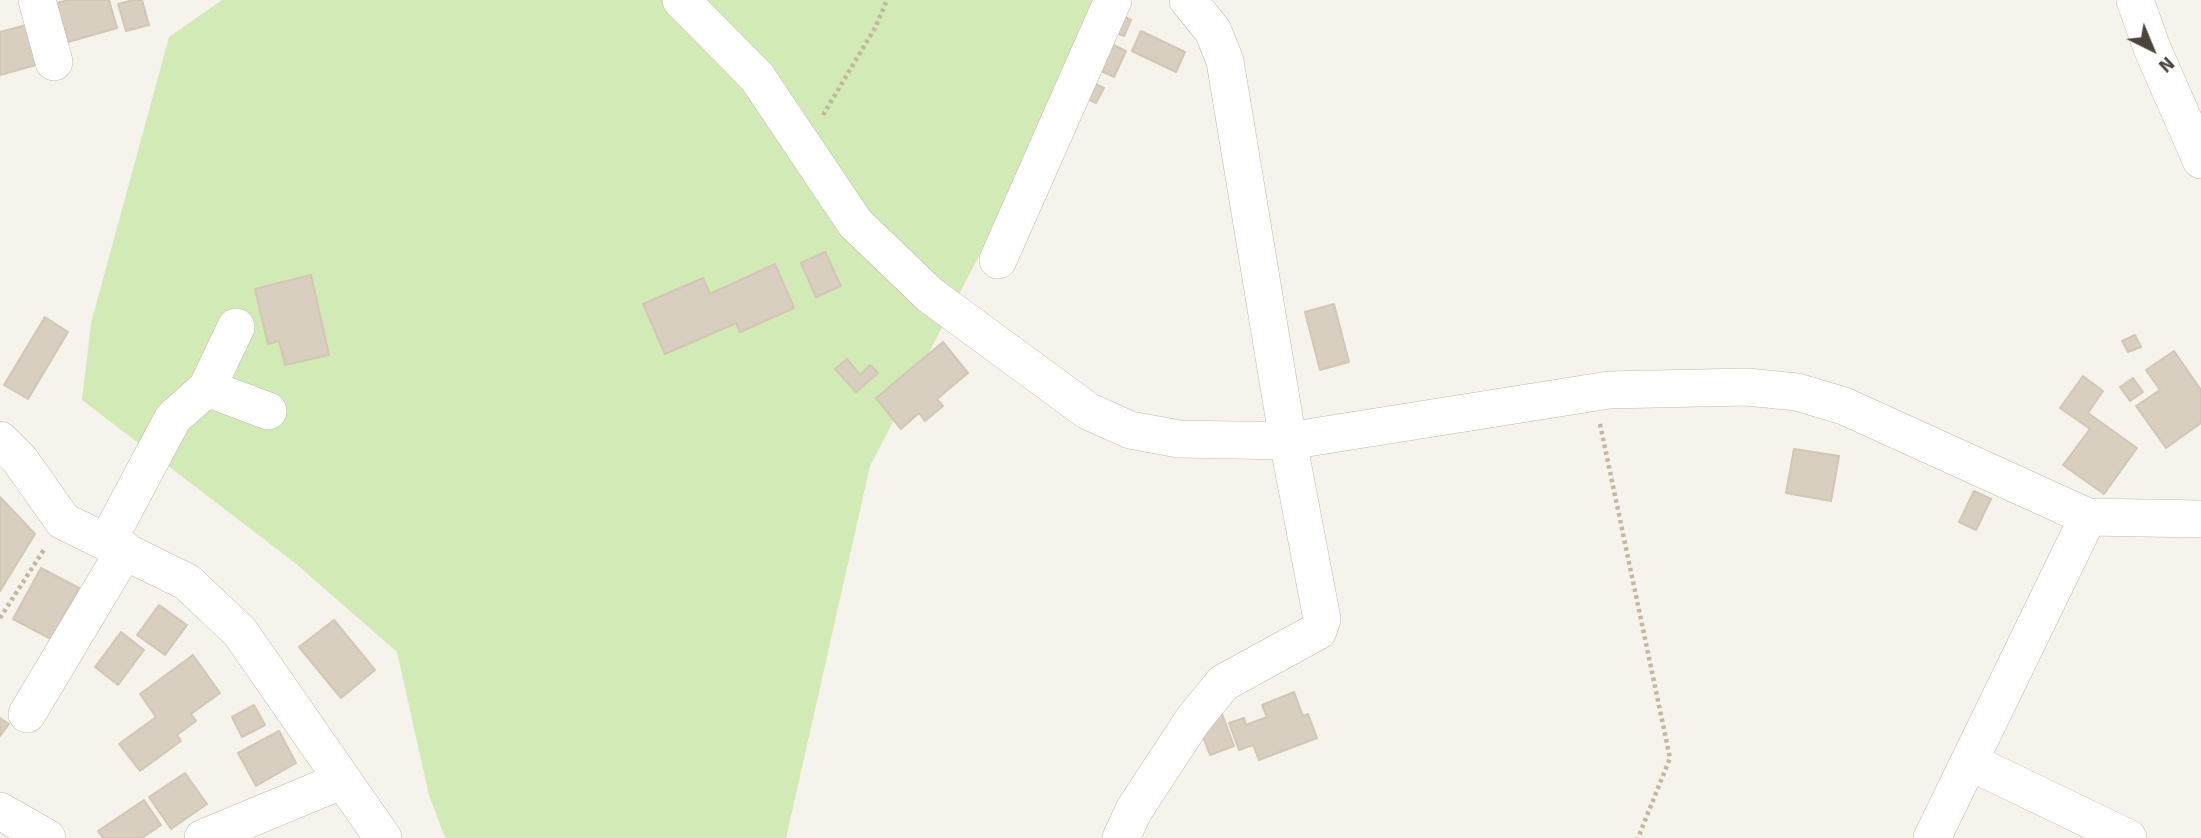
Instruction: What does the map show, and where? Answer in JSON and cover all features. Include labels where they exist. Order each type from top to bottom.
[{"type":"street","points":[[37,0],[54,62]]},
{"type":"street","points":[[681,0],[757,77],[855,223],[930,295],[1088,411],[1130,430],[1179,439],[1288,441],[1609,390],[1746,387],[1797,392],[1844,406],[2088,517],[2201,519]]},
{"type":"street","points":[[998,260],[1113,0]]},
{"type":"street","points":[[1121,838],[1134,810],[1193,720],[1223,683],[1318,631],[1322,620],[1288,441],[1225,61],[1213,31],[1188,0]]},
{"type":"street","points":[[2135,0],[2152,48],[2201,160]]},
{"type":"street","points":[[27,714],[116,546],[173,418],[207,388],[236,327]]},
{"type":"street","points":[[207,388],[268,411]]},
{"type":"street","points":[[0,440],[20,460],[63,521],[187,582],[240,632],[383,838]]},
{"type":"street","points":[[1932,838],[2088,517]]},
{"type":"street","points":[[1970,762],[2128,838]]},
{"type":"street","points":[[202,838],[343,779]]},
{"type":"street","points":[[0,811],[47,838]]},
{"type":"path","points":[[804,147],[875,28],[887,0]]},
{"type":"path","points":[[1593,393],[1670,758],[1638,838]]},
{"type":"path","points":[[0,618],[63,521]]},
{"type":"green space","points":[[222,0],[1129,0],[1062,96],[870,466],[786,838],[445,838],[429,795],[397,652],[295,563],[82,400],[91,323],[169,37]]},
{"type":"building","points":[[68,0],[109,0],[117,28],[68,42],[57,3]]},
{"type":"building","points":[[142,0],[149,25],[126,31],[118,4]]},
{"type":"building","points":[[1115,12],[1131,20],[1124,36],[1107,29]]},
{"type":"building","points":[[26,25],[36,65],[0,75],[0,32]]},
{"type":"building","points":[[1141,31],[1185,52],[1176,72],[1132,51]]},
{"type":"building","points":[[1109,43],[1126,51],[1114,77],[1097,69]]},
{"type":"building","points":[[1089,81],[1104,88],[1096,103],[1082,96]]},
{"type":"building","points":[[825,252],[841,286],[816,297],[801,263]]},
{"type":"building","points":[[775,264],[794,308],[740,332],[736,323],[665,354],[643,304],[703,278],[710,294]]},
{"type":"building","points":[[311,275],[329,355],[285,365],[279,341],[268,344],[255,289]]},
{"type":"building","points":[[1334,304],[1349,362],[1320,370],[1305,312]]},
{"type":"building","points":[[45,317],[68,332],[28,399],[4,385]]},
{"type":"building","points":[[2135,335],[2141,347],[2128,352],[2122,341]]},
{"type":"building","points":[[943,342],[968,373],[937,399],[943,406],[925,421],[919,413],[901,429],[876,398]]},
{"type":"building","points":[[2174,351],[2201,390],[2201,423],[2166,448],[2136,406],[2160,390],[2146,370]]},
{"type":"building","points":[[847,359],[860,375],[870,365],[878,373],[856,392],[835,369]]},
{"type":"building","points":[[2083,376],[2103,391],[2088,413],[2137,448],[2104,494],[2063,465],[2090,429],[2060,408]]},
{"type":"building","points":[[2133,378],[2143,392],[2130,401],[2120,387]]},
{"type":"building","points":[[1794,449],[1839,456],[1831,501],[1786,493]]},
{"type":"building","points":[[1974,491],[1991,499],[1976,530],[1959,522]]},
{"type":"building","points":[[0,497],[35,534],[0,591]]},
{"type":"building","points":[[41,568],[79,588],[51,639],[13,619]]},
{"type":"building","points":[[159,605],[187,625],[165,655],[137,635]]},
{"type":"building","points":[[334,620],[375,670],[341,698],[299,647]]},
{"type":"building","points":[[121,632],[144,650],[118,685],[95,667]]},
{"type":"building","points":[[193,655],[220,693],[191,714],[196,721],[177,735],[181,741],[140,771],[119,744],[156,717],[140,694]]},
{"type":"building","points":[[1294,692],[1303,716],[1308,714],[1317,738],[1259,760],[1253,745],[1239,750],[1229,723],[1244,718],[1246,725],[1267,717],[1262,705]]},
{"type":"building","points":[[254,705],[265,725],[242,737],[232,717]]},
{"type":"building","points":[[1222,714],[1234,746],[1210,755],[1198,724]]},
{"type":"building","points":[[0,718],[9,724],[0,736]]},
{"type":"building","points":[[279,731],[296,763],[256,786],[238,753]]},
{"type":"building","points":[[185,773],[207,804],[171,829],[149,797]]},
{"type":"building","points":[[144,800],[161,825],[142,838],[103,838],[98,831]]}]
